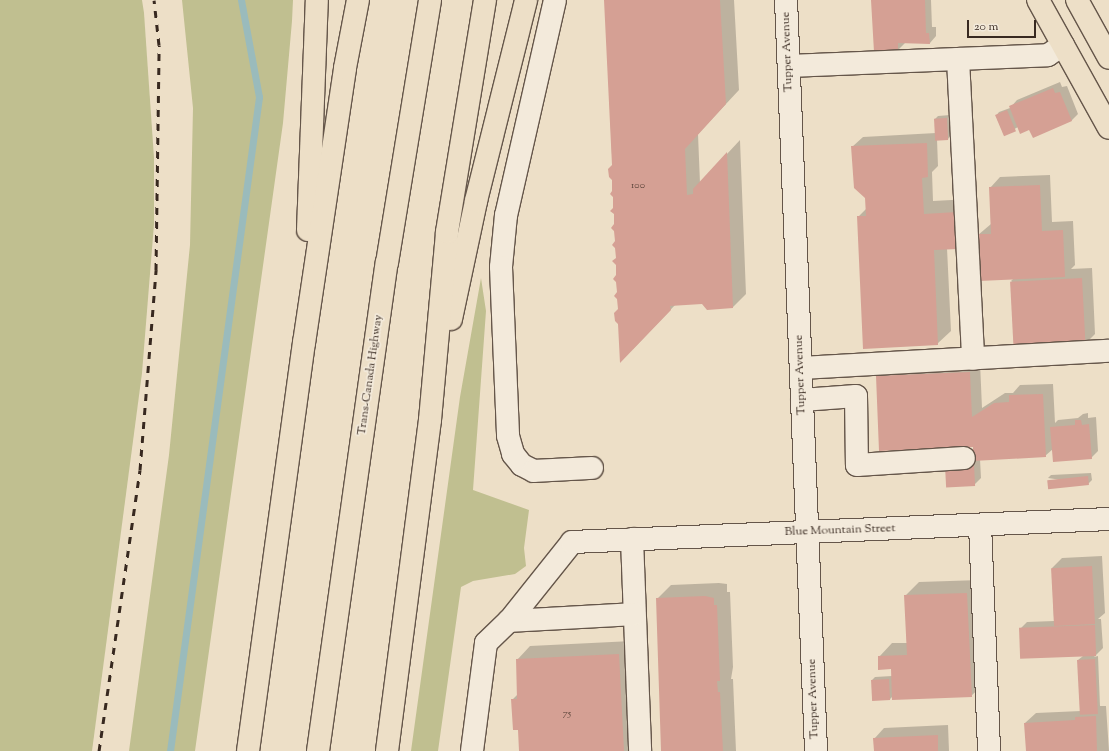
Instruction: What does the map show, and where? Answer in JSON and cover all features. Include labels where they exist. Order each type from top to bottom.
[{"type":"main road","points":[[304,343],[317,0]]},
{"type":"main road","points":[[248,751],[304,343],[344,68],[358,0]]},
{"type":"main road","name":"Trans-Canada Highway","points":[[318,751],[388,255],[430,0]]},
{"type":"main road","points":[[387,751],[430,420],[447,232],[485,0]]},
{"type":"main road","points":[[430,420],[476,201],[526,0]]},
{"type":"main road","points":[[1038,0],[1109,128]]},
{"type":"main road","points":[[1077,0],[1109,58]]},
{"type":"street","points":[[555,0],[506,215],[501,267],[508,436],[513,454],[522,465],[534,471],[592,468]]},
{"type":"street","name":"Tupper Avenue","points":[[786,0],[816,751]]},
{"type":"street","points":[[789,66],[1048,55],[1063,46]]},
{"type":"street","points":[[958,59],[973,359]]},
{"type":"street","points":[[801,368],[1109,351]]},
{"type":"street","points":[[802,400],[856,396],[857,465],[964,458]]},
{"type":"street","name":"Blue Mountain Street","points":[[509,621],[572,542],[1109,519]]},
{"type":"street","points":[[980,525],[989,751]]},
{"type":"street","points":[[632,539],[640,751]]},
{"type":"street","points":[[472,751],[486,643],[509,621],[634,614]]},
{"type":"shaded area","points":[[0,0],[142,0],[144,13],[154,158],[154,224],[142,373],[92,751],[0,751]]},
{"type":"shaded area","points":[[182,0],[293,0],[292,21],[283,123],[195,751],[129,751],[169,455],[190,245],[193,108]]},
{"type":"shaded area","points":[[481,278],[486,311],[473,490],[529,510],[524,548],[526,566],[515,574],[473,581],[461,587],[438,751],[411,751],[460,397]]},
{"type":"building","points":[[604,0],[720,0],[726,104],[685,149],[687,195],[693,194],[693,189],[727,152],[733,308],[707,310],[702,304],[670,306],[671,310],[620,363],[618,324],[615,321],[614,313],[618,309],[617,299],[614,296],[617,292],[616,282],[613,279],[616,275],[616,265],[612,261],[616,258],[615,248],[612,245],[615,241],[614,231],[611,228],[614,224],[614,214],[610,211],[613,208],[613,197],[610,194],[612,191],[612,180],[609,177],[608,169],[612,165]]},
{"type":"building","points":[[871,0],[925,0],[926,33],[929,33],[930,44],[898,43],[898,51],[874,52]]},
{"type":"building","points":[[1053,88],[1055,93],[1060,92],[1072,121],[1033,138],[1029,130],[1020,134],[1009,106]]},
{"type":"building","points":[[1007,110],[1016,131],[1004,136],[995,115]]},
{"type":"building","points":[[947,118],[948,140],[935,141],[934,119]]},
{"type":"building","points":[[927,143],[928,177],[922,178],[924,214],[957,212],[958,249],[934,250],[938,345],[863,349],[857,216],[866,216],[865,198],[854,188],[851,146]]},
{"type":"building","points":[[1040,185],[1042,231],[1063,230],[1065,277],[979,281],[977,234],[991,234],[989,187]]},
{"type":"building","points":[[1082,278],[1086,346],[1014,350],[1010,282]]},
{"type":"building","points":[[970,372],[972,417],[994,403],[1009,402],[1009,395],[1043,394],[1046,457],[973,461],[973,447],[879,451],[876,376]]},
{"type":"building","points":[[1075,420],[1081,420],[1082,425],[1089,424],[1092,459],[1053,462],[1050,427],[1075,425]]},
{"type":"building","points":[[974,465],[975,486],[946,487],[945,467]]},
{"type":"building","points":[[1088,476],[1089,485],[1048,489],[1047,480]]},
{"type":"building","points":[[1092,566],[1095,624],[1054,626],[1051,568]]},
{"type":"building","points":[[967,593],[972,697],[892,700],[891,669],[878,670],[878,656],[907,655],[904,595]]},
{"type":"building","points":[[705,596],[714,598],[714,605],[717,605],[720,681],[717,681],[718,692],[720,692],[723,751],[661,751],[656,598]]},
{"type":"building","points":[[1095,625],[1096,656],[1020,659],[1019,628]]},
{"type":"building","points":[[619,654],[624,751],[519,751],[518,730],[513,730],[511,699],[517,699],[516,659]]},
{"type":"building","points":[[1095,659],[1098,714],[1080,715],[1077,660]]},
{"type":"building","points":[[889,679],[890,700],[872,701],[871,680]]},
{"type":"building","points":[[1096,716],[1097,751],[1026,751],[1024,723],[1075,720],[1075,717]]},
{"type":"building","points":[[938,735],[938,751],[874,751],[873,738]]},
{"type":"waterway","points":[[170,751],[259,97],[241,0]]},
{"type":"railway","points":[[99,751],[140,470],[156,270],[159,45],[154,0]]}]
